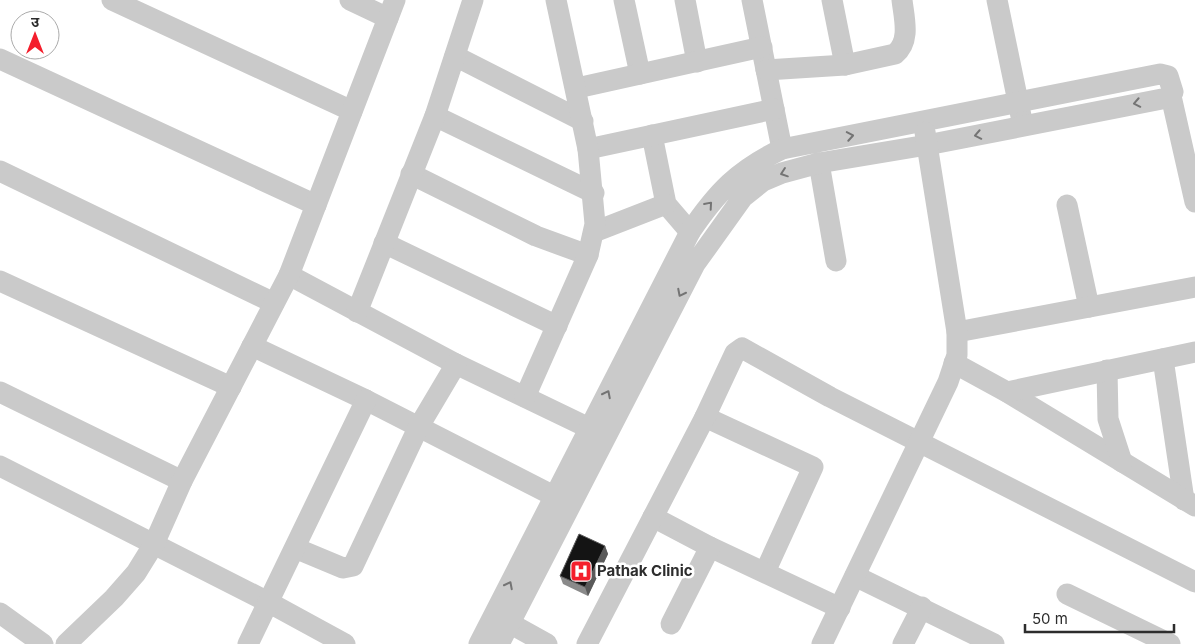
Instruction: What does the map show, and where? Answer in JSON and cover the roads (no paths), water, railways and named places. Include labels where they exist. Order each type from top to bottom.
[{"type":"street","points":[[112,0],[352,111]]},
{"type":"street","points":[[66,644],[114,598],[136,573],[154,544],[182,481],[289,275],[391,9],[350,0]]},
{"type":"street","points":[[357,312],[435,116],[473,0]]},
{"type":"street","points":[[525,397],[588,256],[594,232],[594,193],[588,149],[577,88],[556,0]]},
{"type":"street","points":[[624,0],[640,74]]},
{"type":"street","points":[[685,0],[697,62]]},
{"type":"street","points":[[752,0],[782,149]]},
{"type":"street","points":[[832,0],[845,65]]},
{"type":"street","points":[[766,70],[845,65],[885,57],[901,49],[905,34],[902,0]]},
{"type":"street","points":[[997,0],[1023,126]]},
{"type":"street","points":[[577,88],[762,47]]},
{"type":"street","points":[[455,56],[583,121]]},
{"type":"street","points":[[0,59],[316,205]]},
{"type":"street","points":[[499,644],[502,619],[554,496],[690,232],[707,207],[737,175],[757,161],[782,149],[924,123],[1162,74],[1168,76],[1172,83],[1173,92],[1171,96],[1195,202]]},
{"type":"street","points":[[479,644],[502,619],[695,264],[743,197],[763,182],[782,172],[819,163],[927,146],[1171,96]]},
{"type":"street","points":[[588,149],[774,109]]},
{"type":"street","points":[[435,116],[594,193]]},
{"type":"street","points":[[822,644],[948,382],[954,363],[957,332],[924,123]]},
{"type":"street","points":[[652,135],[666,204],[690,232]]},
{"type":"street","points":[[819,163],[836,261]]},
{"type":"street","points":[[0,171],[274,303]]},
{"type":"street","points":[[411,174],[536,236],[588,256]]},
{"type":"street","points":[[594,232],[666,204]]},
{"type":"street","points":[[1067,205],[1089,307]]},
{"type":"street","points":[[384,243],[557,326]]},
{"type":"street","points":[[289,275],[456,364],[590,428]]},
{"type":"street","points":[[0,280],[230,387]]},
{"type":"street","points":[[957,332],[1195,287]]},
{"type":"street","points":[[252,346],[366,400],[554,496]]},
{"type":"street","points":[[587,644],[705,417],[735,353],[742,348],[830,397],[919,440],[1195,582]]},
{"type":"street","points":[[1007,392],[1195,352]]},
{"type":"street","points":[[1163,359],[1189,503]]},
{"type":"street","points":[[954,363],[1007,392],[1189,503]]},
{"type":"street","points":[[295,548],[343,568],[353,566],[418,428],[456,364]]},
{"type":"street","points":[[1107,370],[1108,419],[1122,462]]},
{"type":"street","points":[[0,392],[182,481]]},
{"type":"street","points":[[248,644],[366,400]]},
{"type":"street","points":[[705,417],[813,467],[765,572]]},
{"type":"street","points":[[0,466],[268,602],[345,644]]},
{"type":"street","points":[[653,517],[840,608]]},
{"type":"street","points":[[671,624],[710,546]]},
{"type":"street","points":[[855,576],[922,607],[994,644]]},
{"type":"street","points":[[1067,594],[1170,644]]},
{"type":"street","points":[[903,644],[922,607]]},
{"type":"street","points":[[0,613],[43,644]]},
{"type":"street","points":[[502,619],[547,644]]},
{"type":"place","name":"Pathak Clinic","points":[[581,571]]}]
